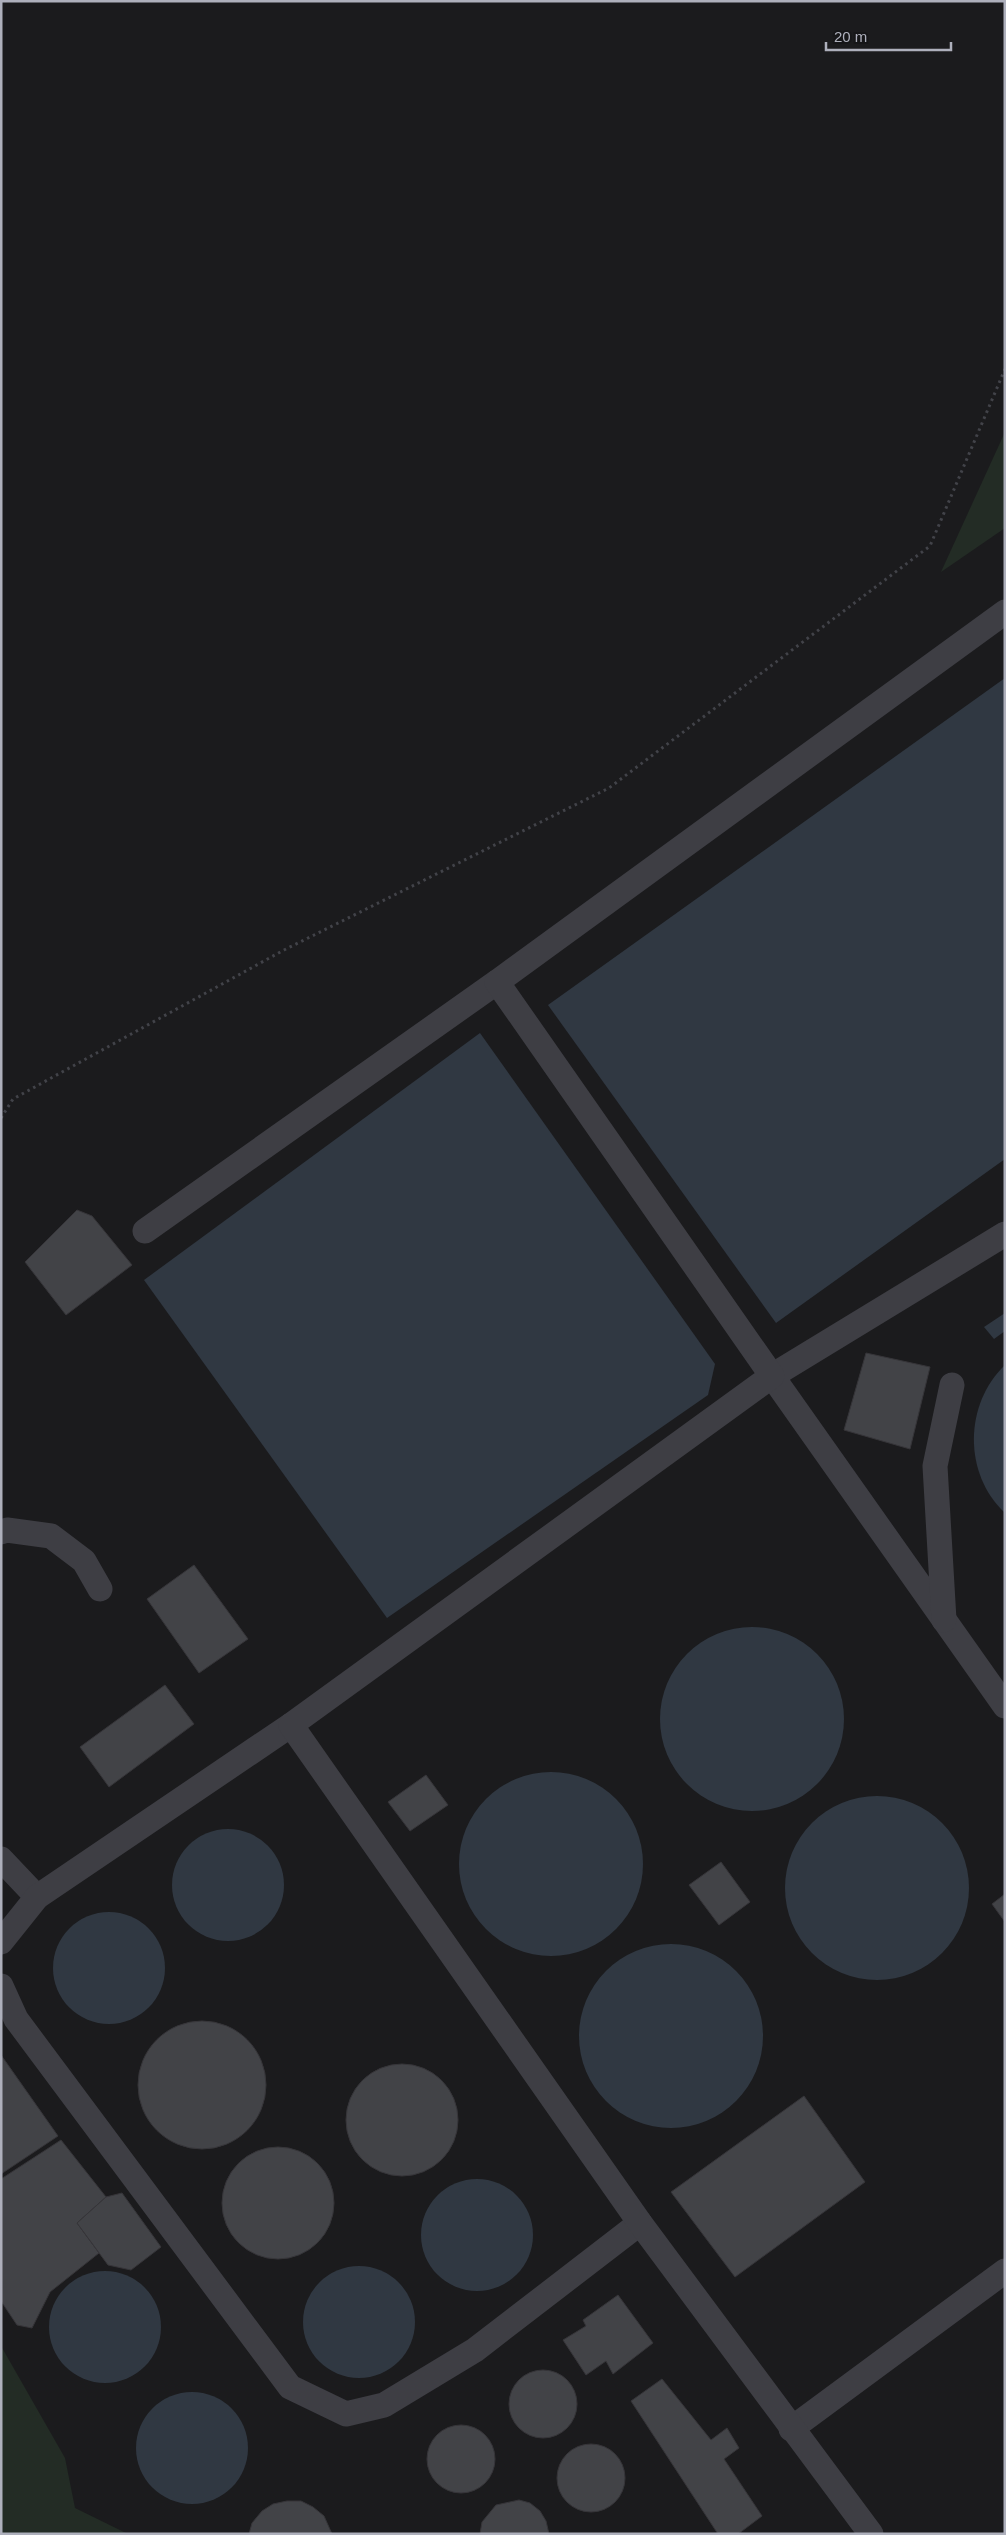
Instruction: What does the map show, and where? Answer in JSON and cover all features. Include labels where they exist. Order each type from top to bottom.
[{"type":"lane","points":[[144,1231],[497,982],[1005,612]]},
{"type":"lane","points":[[497,982],[1005,1706]]},
{"type":"lane","points":[[1,1942],[37,1897],[291,1725],[772,1376],[1005,1234]]},
{"type":"lane","points":[[944,1620],[935,1466],[952,1385]]},
{"type":"lane","points":[[1,1532],[7,1530],[51,1536],[84,1561],[100,1589]]},
{"type":"lane","points":[[291,1725],[640,2223],[791,2429],[871,2534]]},
{"type":"lane","points":[[1,1859],[37,1897]]},
{"type":"lane","points":[[1,1986],[16,2019],[290,2387],[346,2414],[384,2405],[475,2350],[640,2223]]},
{"type":"lane","points":[[791,2429],[1005,2271]]},
{"type":"path","points":[[1,1118],[13,1100],[284,950],[609,788],[930,546],[1005,369]]},
{"type":"shaded area","points":[[1005,432],[1005,528],[941,572]]},
{"type":"shaded area","points":[[1005,678],[1005,1159],[776,1323],[548,1005]]},
{"type":"shaded area","points":[[480,1033],[715,1364],[708,1395],[387,1618],[144,1280]]},
{"type":"shaded area","points":[[1005,1313],[1005,1331],[994,1339],[984,1327]]},
{"type":"shaded area","points":[[1005,1365],[1005,1513],[991,1497],[982,1479],[976,1459],[974,1439],[976,1419],[982,1399],[992,1381]]},
{"type":"shaded area","points":[[743,1627],[761,1627],[787,1634],[803,1642],[817,1654],[829,1668],[837,1684],[844,1710],[844,1728],[837,1754],[829,1770],[817,1784],[803,1796],[779,1807],[761,1811],[743,1811],[725,1807],[701,1796],[675,1770],[664,1746],[660,1728],[660,1710],[664,1692],[675,1668],[701,1642],[725,1631]]},
{"type":"shaded area","points":[[542,1772],[560,1772],[586,1779],[602,1787],[616,1799],[628,1813],[636,1829],[643,1855],[643,1873],[636,1899],[628,1915],[616,1929],[602,1941],[578,1952],[560,1956],[542,1956],[524,1952],[500,1941],[474,1915],[463,1891],[459,1873],[459,1855],[463,1837],[474,1813],[500,1787],[524,1776]]},
{"type":"shaded area","points":[[868,1796],[886,1796],[912,1803],[928,1811],[942,1823],[954,1837],[962,1853],[969,1879],[969,1897],[962,1923],[954,1939],[942,1953],[928,1965],[904,1976],[886,1980],[868,1980],[850,1976],[826,1965],[800,1939],[789,1915],[785,1897],[785,1879],[789,1861],[800,1837],[826,1811],[850,1800]]},
{"type":"shaded area","points":[[228,1829],[249,1833],[267,1846],[280,1864],[284,1885],[280,1906],[267,1924],[249,1937],[228,1941],[207,1937],[189,1924],[176,1906],[172,1885],[176,1864],[189,1846],[207,1833]]},
{"type":"shaded area","points":[[109,1912],[130,1916],[149,1928],[161,1947],[165,1968],[161,1989],[149,2008],[130,2020],[109,2024],[88,2020],[69,2008],[57,1989],[53,1968],[57,1947],[69,1928],[88,1916]]},
{"type":"shaded area","points":[[662,1944],[680,1944],[706,1951],[722,1959],[736,1971],[748,1985],[756,2001],[763,2027],[763,2045],[756,2071],[748,2087],[736,2101],[722,2113],[698,2124],[680,2128],[662,2128],[644,2124],[620,2113],[594,2087],[583,2063],[579,2045],[579,2027],[583,2009],[594,1985],[620,1959],[644,1948]]},
{"type":"shaded area","points":[[477,2179],[498,2183],[517,2195],[529,2214],[533,2235],[529,2256],[517,2275],[498,2287],[477,2291],[456,2287],[437,2275],[425,2256],[421,2235],[425,2214],[437,2195],[456,2183]]},
{"type":"shaded area","points":[[359,2266],[380,2270],[399,2282],[411,2301],[415,2322],[411,2343],[399,2362],[380,2374],[359,2378],[338,2374],[319,2362],[307,2343],[303,2322],[307,2301],[319,2282],[338,2270]]},
{"type":"shaded area","points":[[105,2271],[126,2275],[145,2287],[157,2306],[161,2327],[157,2348],[145,2367],[126,2379],[105,2383],[84,2379],[65,2367],[53,2348],[49,2327],[53,2306],[65,2287],[84,2275]]},
{"type":"shaded area","points":[[1,2346],[65,2458],[75,2508],[128,2534],[1,2534]]},
{"type":"shaded area","points":[[192,2392],[213,2396],[232,2408],[244,2427],[248,2448],[244,2469],[232,2488],[213,2500],[192,2504],[171,2500],[152,2488],[140,2469],[136,2448],[140,2427],[152,2408],[171,2396]]},
{"type":"building","points":[[77,1210],[92,1216],[132,1265],[66,1315],[25,1262]]},
{"type":"building","points":[[866,1353],[930,1367],[910,1449],[844,1430]]},
{"type":"building","points":[[194,1565],[248,1639],[199,1673],[147,1599]]},
{"type":"building","points":[[165,1685],[194,1724],[109,1787],[80,1747]]},
{"type":"building","points":[[426,1775],[448,1805],[410,1831],[388,1802]]},
{"type":"building","points":[[721,1862],[750,1902],[719,1925],[689,1885]]},
{"type":"building","points":[[1005,1894],[1005,1922],[992,1904]]},
{"type":"building","points":[[202,2021],[215,2022],[227,2026],[247,2040],[261,2060],[265,2072],[265,2098],[261,2110],[247,2130],[227,2144],[215,2148],[202,2149],[189,2148],[177,2144],[157,2130],[143,2110],[139,2098],[138,2085],[139,2072],[143,2060],[157,2040],[177,2026],[189,2022]]},
{"type":"building","points":[[1,2055],[58,2136],[1,2174]]},
{"type":"building","points":[[402,2064],[423,2068],[442,2080],[454,2099],[458,2120],[454,2141],[442,2160],[423,2172],[402,2176],[381,2172],[362,2160],[350,2141],[346,2120],[350,2099],[362,2080],[381,2068]]},
{"type":"building","points":[[804,2096],[865,2182],[735,2277],[671,2192]]},
{"type":"building","points":[[61,2140],[106,2197],[77,2223],[99,2253],[50,2292],[32,2328],[17,2325],[1,2301],[1,2179]]},
{"type":"building","points":[[278,2147],[299,2151],[318,2163],[330,2182],[334,2203],[330,2224],[318,2243],[299,2255],[278,2259],[257,2255],[238,2243],[226,2224],[222,2203],[226,2182],[238,2163],[257,2151]]},
{"type":"building","points":[[122,2193],[161,2247],[131,2270],[108,2265],[77,2223],[106,2197]]},
{"type":"building","points":[[618,2295],[653,2343],[613,2374],[606,2361],[586,2375],[563,2340],[586,2326],[583,2320]]},
{"type":"building","points":[[536,2370],[550,2370],[562,2375],[572,2385],[577,2397],[577,2411],[572,2423],[562,2433],[550,2438],[536,2438],[524,2433],[514,2423],[509,2411],[509,2397],[514,2385],[524,2375]]},
{"type":"building","points":[[662,2379],[711,2440],[727,2428],[739,2448],[724,2459],[762,2516],[738,2534],[718,2534],[631,2401]]},
{"type":"building","points":[[454,2425],[468,2425],[480,2430],[490,2440],[495,2452],[495,2466],[490,2478],[480,2488],[468,2493],[454,2493],[442,2488],[432,2478],[427,2466],[427,2452],[432,2440],[442,2430]]},
{"type":"building","points":[[584,2444],[598,2444],[610,2449],[620,2459],[625,2471],[625,2485],[620,2497],[610,2507],[598,2512],[584,2512],[572,2507],[562,2497],[557,2485],[557,2471],[562,2459],[572,2449]]},
{"type":"building","points":[[519,2500],[530,2503],[540,2511],[546,2521],[549,2534],[480,2534],[482,2522],[496,2505]]},
{"type":"building","points":[[301,2501],[313,2507],[324,2516],[332,2534],[249,2534],[252,2523],[262,2511],[273,2504]]}]
